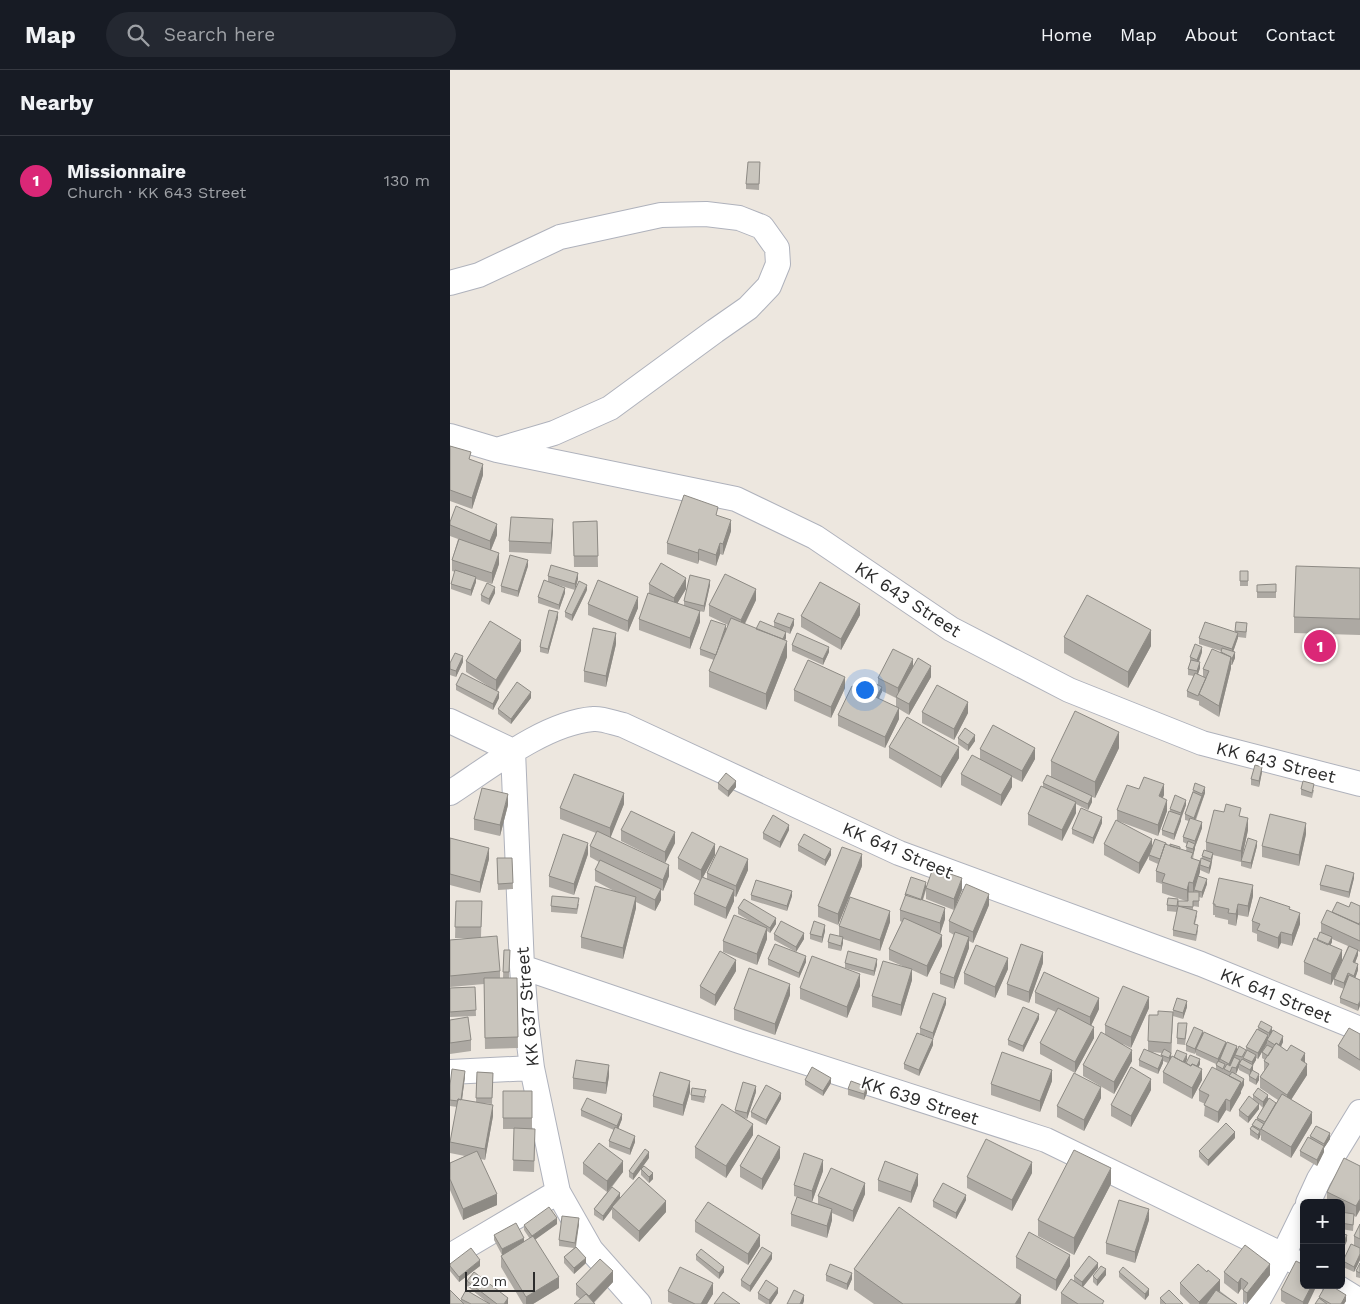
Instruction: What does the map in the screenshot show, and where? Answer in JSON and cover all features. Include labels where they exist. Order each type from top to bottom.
[{"type":"street","points":[[450,283],[479,275],[560,236],[661,215],[706,214],[739,218],[762,227],[777,248],[778,264],[769,286],[748,308],[610,408],[554,433],[497,450]]},
{"type":"street","name":"KK 643 Street","points":[[450,436],[497,450],[736,499],[815,537],[951,629],[1068,690],[1202,743],[1360,784]]},
{"type":"street","name":"KK 641 Street","points":[[450,793],[513,751],[558,727],[594,718],[623,725],[899,853],[1201,964],[1360,1029]]},
{"type":"street","points":[[450,721],[513,751]]},
{"type":"street","name":"KK 637 Street","points":[[513,751],[526,1019],[532,1068],[558,1192],[591,1250],[639,1304]]},
{"type":"street","name":"KK 639 Street","points":[[522,966],[739,1041],[1046,1140],[1300,1265]]},
{"type":"street","points":[[450,1072],[532,1068]]},
{"type":"street","points":[[1310,1199],[1319,1180],[1360,1112]]},
{"type":"street","points":[[450,1256],[558,1192]]},
{"type":"street","points":[[1256,1304],[1300,1220]]},
{"type":"street","points":[[1341,1289],[1360,1300]]},
{"type":"building","points":[[748,162],[760,162],[759,184],[746,184]]},
{"type":"building","points":[[450,446],[471,452],[469,459],[483,464],[472,498],[450,490]]},
{"type":"building","points":[[684,495],[718,507],[716,515],[731,520],[723,544],[720,543],[716,555],[699,549],[698,553],[667,543]]},
{"type":"building","points":[[456,506],[497,524],[490,541],[450,525]]},
{"type":"building","points":[[511,517],[553,519],[551,543],[509,541]]},
{"type":"building","points":[[597,521],[598,556],[574,556],[573,522]]},
{"type":"building","points":[[459,539],[499,553],[492,573],[452,560]]},
{"type":"building","points":[[510,555],[528,560],[518,591],[501,586]]},
{"type":"building","points":[[661,563],[686,578],[674,598],[649,584]]},
{"type":"building","points":[[551,565],[578,573],[575,584],[548,576]]},
{"type":"building","points":[[1296,566],[1360,568],[1360,619],[1294,617]]},
{"type":"building","points":[[455,570],[476,577],[471,590],[451,584]]},
{"type":"building","points":[[1240,571],[1248,571],[1248,581],[1240,581]]},
{"type":"building","points":[[725,574],[756,589],[741,620],[709,605]]},
{"type":"building","points":[[690,575],[710,580],[704,606],[684,601]]},
{"type":"building","points":[[544,580],[565,588],[559,605],[538,597]]},
{"type":"building","points":[[598,580],[638,597],[628,621],[588,604]]},
{"type":"building","points":[[579,581],[587,585],[572,615],[565,612]]},
{"type":"building","points":[[820,582],[860,604],[841,639],[801,616]]},
{"type":"building","points":[[487,583],[495,587],[489,599],[481,595]]},
{"type":"building","points":[[1276,584],[1276,592],[1257,592],[1257,585]]},
{"type":"building","points":[[648,593],[700,611],[690,638],[639,619]]},
{"type":"building","points":[[1087,595],[1151,630],[1128,672],[1064,637]]},
{"type":"building","points":[[549,610],[558,612],[548,649],[540,647]]},
{"type":"building","points":[[778,613],[794,619],[790,628],[774,622]]},
{"type":"building","points":[[731,618],[787,641],[766,694],[709,671]]},
{"type":"building","points":[[711,620],[726,625],[716,655],[700,649]]},
{"type":"building","points":[[490,621],[521,640],[496,680],[466,661]]},
{"type":"building","points":[[760,621],[786,632],[783,639],[756,629]]},
{"type":"building","points":[[1205,622],[1238,633],[1232,649],[1199,638]]},
{"type":"building","points":[[1236,622],[1247,623],[1246,632],[1235,631]]},
{"type":"building","points":[[593,628],[616,633],[606,676],[584,671]]},
{"type":"building","points":[[797,633],[829,647],[823,659],[792,645]]},
{"type":"building","points":[[1195,644],[1202,647],[1197,660],[1190,657]]},
{"type":"building","points":[[1222,648],[1235,652],[1232,659],[1221,652]]},
{"type":"building","points":[[893,649],[913,659],[898,688],[878,678]]},
{"type":"building","points":[[1212,649],[1231,657],[1219,706],[1199,694],[1209,671],[1203,669]]},
{"type":"building","points":[[455,653],[463,656],[456,671],[450,669],[450,663]]},
{"type":"building","points":[[918,658],[931,666],[909,704],[896,697]]},
{"type":"building","points":[[808,660],[845,677],[831,707],[794,690]]},
{"type":"building","points":[[1191,660],[1200,662],[1197,671],[1188,669]]},
{"type":"building","points":[[462,673],[499,692],[493,704],[456,685]]},
{"type":"building","points":[[1195,673],[1206,678],[1198,696],[1187,691]]},
{"type":"building","points":[[517,682],[531,692],[511,719],[498,709]]},
{"type":"building","points":[[874,683],[882,687],[876,697],[868,694]]},
{"type":"building","points":[[937,685],[968,702],[954,729],[922,712]]},
{"type":"building","points":[[852,686],[899,708],[885,737],[838,715]]},
{"type":"building","points":[[1075,711],[1119,732],[1095,782],[1051,761]]},
{"type":"building","points":[[907,717],[959,747],[941,777],[889,747]]},
{"type":"building","points":[[993,725],[1035,748],[1022,771],[980,749]]},
{"type":"building","points":[[965,728],[975,735],[968,745],[958,738]]},
{"type":"building","points":[[972,755],[1012,776],[1001,795],[961,774]]},
{"type":"building","points":[[1255,765],[1262,767],[1259,781],[1251,779]]},
{"type":"building","points":[[726,773],[736,781],[728,791],[718,783]]},
{"type":"building","points":[[574,774],[624,793],[610,828],[560,808]]},
{"type":"building","points":[[1047,775],[1092,796],[1088,804],[1043,783]]},
{"type":"building","points":[[1144,777],[1164,784],[1159,796],[1167,800],[1158,825],[1117,810],[1127,785],[1139,789]]},
{"type":"building","points":[[1303,781],[1314,784],[1312,793],[1301,789]]},
{"type":"building","points":[[1195,783],[1205,787],[1202,794],[1193,790]]},
{"type":"building","points":[[1041,786],[1076,802],[1062,830],[1028,814]]},
{"type":"building","points":[[482,788],[508,794],[500,825],[474,819]]},
{"type":"building","points":[[1193,792],[1202,796],[1194,818],[1185,814]]},
{"type":"building","points":[[1175,795],[1186,800],[1181,813],[1170,809]]},
{"type":"building","points":[[1226,804],[1241,808],[1239,816],[1248,818],[1241,851],[1206,842],[1214,810],[1224,812]]},
{"type":"building","points":[[1081,808],[1102,817],[1093,838],[1072,829]]},
{"type":"building","points":[[631,811],[675,832],[665,852],[621,830]]},
{"type":"building","points":[[1169,811],[1181,815],[1174,834],[1162,830]]},
{"type":"building","points":[[1270,814],[1306,823],[1299,855],[1262,846]]},
{"type":"building","points":[[773,815],[789,825],[780,842],[763,833]]},
{"type":"building","points":[[1190,818],[1202,822],[1195,841],[1183,837]]},
{"type":"building","points":[[1116,820],[1152,839],[1139,863],[1104,844]]},
{"type":"building","points":[[597,831],[669,865],[663,880],[590,846]]},
{"type":"building","points":[[692,832],[715,844],[701,870],[678,858]]},
{"type":"building","points":[[563,834],[588,843],[574,884],[549,876]]},
{"type":"building","points":[[804,834],[831,849],[825,860],[798,845]]},
{"type":"building","points":[[450,838],[489,848],[480,882],[450,874]]},
{"type":"building","points":[[1248,838],[1257,841],[1251,863],[1241,861]]},
{"type":"building","points":[[1155,839],[1166,843],[1160,859],[1149,855]]},
{"type":"building","points":[[1188,841],[1195,844],[1193,849],[1186,847]]},
{"type":"building","points":[[1165,844],[1193,853],[1191,858],[1200,861],[1193,883],[1189,882],[1187,890],[1162,882],[1165,874],[1156,871]]},
{"type":"building","points":[[1170,844],[1180,847],[1180,849],[1170,846]]},
{"type":"building","points":[[720,846],[748,859],[736,886],[707,873]]},
{"type":"building","points":[[842,847],[862,854],[838,914],[818,906]]},
{"type":"building","points":[[1204,850],[1213,853],[1211,859],[1202,856]]},
{"type":"building","points":[[497,858],[512,858],[513,883],[498,884]]},
{"type":"building","points":[[1201,858],[1211,862],[1209,868],[1200,865]]},
{"type":"building","points":[[600,860],[661,889],[655,900],[595,870]]},
{"type":"building","points":[[1326,865],[1354,873],[1349,892],[1320,885]]},
{"type":"building","points":[[933,868],[962,878],[954,899],[926,888]]},
{"type":"building","points":[[1198,876],[1207,879],[1202,892],[1194,890]]},
{"type":"building","points":[[702,877],[734,890],[726,908],[694,894]]},
{"type":"building","points":[[911,877],[926,882],[921,900],[905,895]]},
{"type":"building","points":[[1219,878],[1253,885],[1248,906],[1238,904],[1236,914],[1228,913],[1229,909],[1215,906],[1213,904]]},
{"type":"building","points":[[756,880],[792,891],[787,906],[751,895]]},
{"type":"building","points":[[966,884],[989,894],[973,932],[949,921]]},
{"type":"building","points":[[595,886],[636,897],[623,948],[581,937]]},
{"type":"building","points":[[1188,892],[1199,892],[1199,901],[1193,901],[1193,907],[1178,906],[1178,901],[1188,901]]},
{"type":"building","points":[[906,894],[945,908],[940,923],[900,910]]},
{"type":"building","points":[[552,896],[579,898],[577,909],[551,906]]},
{"type":"building","points":[[850,897],[890,911],[880,940],[839,926]]},
{"type":"building","points":[[1260,897],[1290,907],[1289,909],[1300,913],[1292,935],[1281,932],[1278,938],[1257,930],[1260,924],[1252,921]]},
{"type":"building","points":[[1168,898],[1178,899],[1177,906],[1167,905]]},
{"type":"building","points":[[744,899],[776,918],[770,928],[738,908]]},
{"type":"building","points":[[456,901],[482,901],[481,927],[455,927]]},
{"type":"building","points":[[1337,902],[1349,907],[1351,902],[1360,906],[1359,924],[1332,912]]},
{"type":"building","points":[[1178,906],[1197,911],[1194,924],[1198,925],[1196,935],[1173,930]]},
{"type":"building","points":[[1327,910],[1360,925],[1360,941],[1321,923]]},
{"type":"building","points":[[734,915],[767,928],[757,954],[723,941]]},
{"type":"building","points":[[904,918],[942,935],[927,966],[889,949]]},
{"type":"building","points":[[781,921],[804,933],[796,947],[774,934]]},
{"type":"building","points":[[814,921],[825,925],[822,937],[810,934]]},
{"type":"building","points":[[955,932],[969,937],[954,978],[940,973]]},
{"type":"building","points":[[1320,932],[1332,937],[1328,945],[1317,940]]},
{"type":"building","points":[[830,934],[843,937],[841,946],[828,942]]},
{"type":"building","points":[[497,936],[500,971],[450,976],[450,940]]},
{"type":"building","points":[[1314,938],[1342,950],[1331,974],[1304,962]]},
{"type":"building","points":[[775,944],[806,956],[799,973],[768,959]]},
{"type":"building","points":[[1021,944],[1043,952],[1029,992],[1007,984]]},
{"type":"building","points":[[976,945],[1008,958],[995,987],[964,973]]},
{"type":"building","points":[[1349,946],[1358,950],[1353,962],[1358,964],[1354,976],[1348,973],[1344,983],[1334,979]]},
{"type":"building","points":[[504,950],[510,950],[509,972],[503,972]]},
{"type":"building","points":[[720,951],[736,960],[715,995],[700,986]]},
{"type":"building","points":[[848,951],[877,959],[874,971],[845,963]]},
{"type":"building","points":[[812,956],[860,974],[847,1007],[800,988]]},
{"type":"building","points":[[883,961],[912,969],[901,1005],[872,996]]},
{"type":"building","points":[[749,968],[790,984],[775,1024],[734,1009]]},
{"type":"building","points":[[1044,972],[1099,998],[1090,1017],[1035,992]]},
{"type":"building","points":[[1349,975],[1360,980],[1360,1001],[1358,1005],[1340,998]]},
{"type":"building","points":[[484,978],[517,978],[518,1037],[485,1038]]},
{"type":"building","points":[[1123,986],[1149,997],[1131,1037],[1105,1025]]},
{"type":"building","points":[[475,987],[476,1010],[450,1012],[450,988]]},
{"type":"building","points":[[933,993],[946,998],[933,1033],[920,1028]]},
{"type":"building","points":[[1177,998],[1187,1001],[1183,1013],[1173,1010]]},
{"type":"building","points":[[1023,1007],[1039,1014],[1023,1046],[1008,1040]]},
{"type":"building","points":[[1058,1008],[1094,1027],[1075,1062],[1040,1043]]},
{"type":"building","points":[[1158,1011],[1173,1012],[1171,1043],[1148,1041],[1149,1015],[1158,1015]]},
{"type":"building","points":[[468,1017],[471,1040],[450,1043],[450,1020]]},
{"type":"building","points":[[1261,1021],[1272,1027],[1269,1033],[1258,1027]]},
{"type":"building","points":[[1178,1023],[1187,1023],[1185,1039],[1177,1038]]},
{"type":"building","points":[[1194,1027],[1203,1031],[1195,1049],[1186,1045]]},
{"type":"building","points":[[1349,1028],[1360,1034],[1360,1060],[1338,1046]]},
{"type":"building","points":[[1257,1029],[1268,1035],[1258,1053],[1246,1047]]},
{"type":"building","points":[[1273,1030],[1283,1036],[1279,1045],[1276,1043],[1275,1045],[1267,1040]]},
{"type":"building","points":[[1101,1032],[1132,1050],[1114,1082],[1083,1065]]},
{"type":"building","points":[[1204,1032],[1226,1042],[1218,1059],[1196,1049]]},
{"type":"building","points":[[917,1033],[933,1039],[919,1070],[904,1064]]},
{"type":"building","points":[[1227,1042],[1237,1046],[1229,1064],[1220,1059]]},
{"type":"building","points":[[1276,1043],[1287,1051],[1291,1045],[1305,1053],[1301,1060],[1307,1064],[1287,1095],[1260,1077],[1269,1064],[1264,1061]]},
{"type":"building","points":[[1267,1045],[1273,1048],[1268,1056],[1262,1052]]},
{"type":"building","points":[[1239,1046],[1246,1050],[1242,1057],[1235,1055]]},
{"type":"building","points":[[1144,1049],[1163,1057],[1158,1069],[1139,1060]]},
{"type":"building","points":[[1164,1049],[1171,1053],[1169,1058],[1161,1055]]},
{"type":"building","points":[[1177,1050],[1187,1054],[1183,1062],[1174,1057]]},
{"type":"building","points":[[1247,1050],[1256,1055],[1252,1062],[1243,1058]]},
{"type":"building","points":[[1002,1052],[1052,1070],[1040,1101],[991,1084]]},
{"type":"building","points":[[1190,1055],[1200,1059],[1197,1066],[1192,1064],[1191,1066],[1186,1063]]},
{"type":"building","points":[[1172,1056],[1191,1066],[1192,1064],[1202,1069],[1192,1088],[1163,1072]]},
{"type":"building","points":[[1234,1057],[1240,1060],[1236,1068],[1232,1067],[1230,1072],[1224,1069],[1227,1064],[1230,1066]]},
{"type":"building","points":[[1242,1059],[1253,1065],[1250,1070],[1239,1064]]},
{"type":"building","points":[[576,1060],[609,1065],[606,1083],[573,1078]]},
{"type":"building","points":[[1218,1061],[1225,1064],[1223,1069],[1216,1065]]},
{"type":"building","points":[[812,1067],[831,1078],[823,1091],[805,1080]]},
{"type":"building","points":[[1131,1067],[1151,1079],[1131,1116],[1111,1105]]},
{"type":"building","points":[[1212,1067],[1241,1082],[1230,1101],[1226,1099],[1218,1112],[1204,1105],[1209,1095],[1199,1090]]},
{"type":"building","points":[[452,1069],[465,1071],[461,1100],[458,1099],[458,1101],[450,1100]]},
{"type":"building","points":[[1252,1070],[1259,1074],[1256,1080],[1249,1076]]},
{"type":"building","points":[[477,1072],[493,1073],[492,1098],[476,1098]]},
{"type":"building","points":[[660,1072],[690,1081],[683,1105],[653,1096]]},
{"type":"building","points":[[1232,1072],[1244,1079],[1241,1085],[1241,1082],[1229,1076]]},
{"type":"building","points":[[1074,1073],[1101,1087],[1084,1120],[1057,1106]]},
{"type":"building","points":[[851,1081],[867,1087],[864,1094],[848,1089]]},
{"type":"building","points":[[743,1082],[756,1086],[747,1113],[735,1110]]},
{"type":"building","points":[[766,1085],[781,1093],[766,1120],[751,1112]]},
{"type":"building","points":[[692,1088],[706,1090],[704,1097],[691,1095]]},
{"type":"building","points":[[1258,1088],[1268,1095],[1263,1102],[1253,1095]]},
{"type":"building","points":[[503,1091],[532,1091],[532,1118],[503,1118]]},
{"type":"building","points":[[1282,1094],[1312,1112],[1291,1147],[1261,1129]]},
{"type":"building","points":[[1249,1096],[1259,1104],[1248,1117],[1239,1110]]},
{"type":"building","points":[[587,1098],[622,1114],[617,1126],[581,1110]]},
{"type":"building","points":[[1269,1098],[1276,1103],[1265,1122],[1257,1118]]},
{"type":"building","points":[[458,1099],[493,1105],[485,1149],[450,1142]]},
{"type":"building","points":[[722,1104],[753,1124],[726,1166],[695,1147]]},
{"type":"building","points":[[1256,1119],[1264,1124],[1261,1130],[1252,1125]]},
{"type":"building","points":[[1226,1123],[1235,1132],[1208,1160],[1199,1151]]},
{"type":"building","points":[[1252,1126],[1260,1131],[1258,1135],[1250,1129]]},
{"type":"building","points":[[1316,1126],[1330,1133],[1324,1144],[1310,1136]]},
{"type":"building","points":[[615,1127],[635,1136],[630,1149],[609,1141]]},
{"type":"building","points":[[514,1128],[535,1129],[534,1161],[513,1160]]},
{"type":"building","points":[[758,1135],[780,1147],[762,1179],[740,1166]]},
{"type":"building","points":[[1308,1137],[1324,1146],[1317,1160],[1300,1151]]},
{"type":"building","points":[[986,1139],[1032,1162],[1012,1200],[967,1177]]},
{"type":"building","points":[[599,1143],[623,1161],[607,1181],[583,1163]]},
{"type":"building","points":[[645,1149],[649,1152],[633,1174],[629,1171]]},
{"type":"building","points":[[1074,1150],[1111,1168],[1074,1238],[1038,1220]]},
{"type":"building","points":[[477,1151],[497,1194],[463,1209],[450,1179],[450,1163]]},
{"type":"building","points":[[804,1153],[823,1160],[812,1191],[794,1185]]},
{"type":"building","points":[[1344,1158],[1360,1166],[1360,1199],[1356,1206],[1345,1199],[1327,1192]]},
{"type":"building","points":[[885,1161],[918,1174],[911,1192],[878,1180]]},
{"type":"building","points":[[644,1166],[653,1173],[649,1177],[641,1169]]},
{"type":"building","points":[[831,1168],[865,1183],[853,1211],[818,1196]]},
{"type":"building","points":[[639,1177],[666,1201],[639,1231],[612,1207]]},
{"type":"building","points":[[943,1183],[966,1195],[956,1213],[933,1201]]},
{"type":"building","points":[[612,1187],[620,1193],[603,1216],[594,1209]]},
{"type":"building","points":[[797,1197],[832,1209],[827,1226],[791,1214]]},
{"type":"building","points":[[1119,1200],[1149,1209],[1135,1252],[1106,1243]]},
{"type":"building","points":[[708,1202],[760,1235],[748,1254],[695,1221]]},
{"type":"building","points":[[549,1207],[557,1218],[532,1236],[524,1225]]},
{"type":"building","points":[[899,1207],[1021,1295],[1015,1304],[903,1304],[854,1269]]},
{"type":"building","points":[[1345,1213],[1354,1214],[1353,1225],[1345,1224]]},
{"type":"building","points":[[562,1216],[579,1218],[575,1243],[559,1240]]},
{"type":"building","points":[[516,1223],[524,1238],[502,1249],[494,1235]]},
{"type":"building","points":[[1360,1224],[1360,1239],[1354,1236]]},
{"type":"building","points":[[1029,1232],[1070,1255],[1056,1280],[1016,1257]]},
{"type":"building","points":[[533,1236],[559,1277],[526,1297],[501,1256]]},
{"type":"building","points":[[1351,1244],[1360,1248],[1360,1254],[1354,1267],[1345,1262],[1345,1257]]},
{"type":"building","points":[[1245,1245],[1270,1264],[1247,1293],[1243,1290],[1248,1283],[1241,1278],[1238,1283],[1224,1272]]},
{"type":"building","points":[[576,1247],[586,1258],[574,1268],[564,1257]]},
{"type":"building","points":[[762,1247],[772,1253],[750,1286],[741,1280]]},
{"type":"building","points":[[471,1248],[480,1260],[459,1277],[450,1264]]},
{"type":"building","points":[[701,1249],[724,1267],[719,1273],[696,1255]]},
{"type":"building","points":[[1089,1256],[1098,1263],[1082,1282],[1074,1276]]},
{"type":"building","points":[[600,1259],[613,1271],[589,1296],[576,1284]]},
{"type":"building","points":[[1296,1261],[1300,1263],[1300,1289],[1310,1289],[1303,1302],[1281,1290]]},
{"type":"building","points":[[1360,1263],[1360,1273],[1356,1271]]},
{"type":"building","points":[[830,1264],[852,1273],[847,1284],[826,1275]]},
{"type":"building","points":[[1198,1264],[1220,1280],[1199,1302],[1180,1283]]},
{"type":"building","points":[[1101,1266],[1106,1269],[1097,1280],[1093,1276]]},
{"type":"building","points":[[680,1267],[713,1283],[701,1304],[695,1304],[668,1291]]},
{"type":"building","points":[[1123,1267],[1149,1289],[1145,1294],[1119,1272]]},
{"type":"building","points":[[474,1272],[508,1298],[504,1304],[497,1304],[467,1281]]},
{"type":"building","points":[[1071,1279],[1104,1301],[1102,1304],[1078,1304],[1061,1293]]},
{"type":"building","points":[[766,1280],[778,1288],[769,1300],[758,1293]]},
{"type":"building","points":[[1324,1289],[1336,1289],[1346,1295],[1341,1304],[1331,1304],[1319,1297]]},
{"type":"building","points":[[450,1290],[464,1304],[450,1304]]},
{"type":"building","points":[[466,1290],[490,1304],[471,1304],[461,1299]]},
{"type":"building","points":[[794,1290],[804,1295],[800,1304],[787,1304]]},
{"type":"building","points":[[1169,1290],[1183,1304],[1166,1304],[1160,1298]]},
{"type":"building","points":[[1216,1290],[1237,1304],[1206,1304]]},
{"type":"building","points":[[723,1292],[740,1304],[714,1304]]},
{"type":"building","points":[[586,1294],[595,1304],[574,1304]]},
{"type":"building","points":[[1319,1298],[1327,1304],[1315,1304]]},
{"type":"place","name":"Missionnaire","points":[[1320,646]]}]
